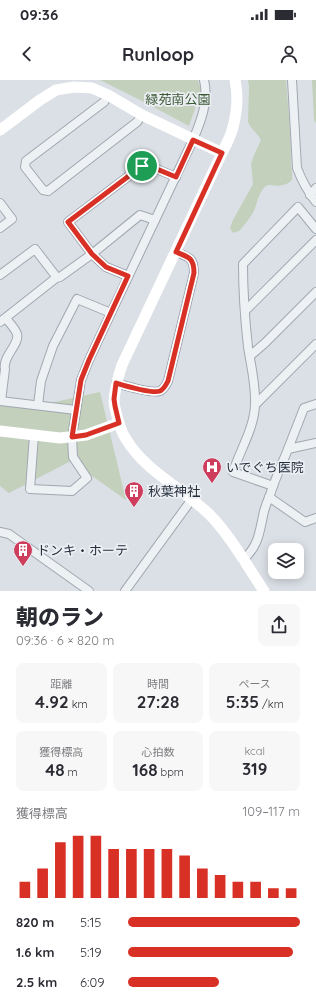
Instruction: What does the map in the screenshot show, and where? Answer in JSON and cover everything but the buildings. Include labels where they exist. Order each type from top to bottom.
[{"type":"street","points":[[34,435],[30,489],[72,491],[87,478],[73,457],[72,437],[81,380],[110,313],[193,140],[202,117],[205,99],[204,80]]},
{"type":"street","points":[[235,80],[236,105],[233,127],[122,365],[116,383],[114,399],[119,423],[125,438],[152,468],[192,499],[224,531],[264,591]]},
{"type":"street","points":[[292,80],[297,168],[301,179],[313,191],[316,202]]},
{"type":"street","points":[[0,130],[51,93],[74,84],[92,88],[108,95],[142,116],[222,153]]},
{"type":"street","points":[[108,95],[104,102],[26,161],[25,167],[43,190],[48,191],[137,122],[142,116]]},
{"type":"street","points":[[128,276],[106,267],[92,254],[68,222],[142,166],[147,165],[176,177]]},
{"type":"street","points":[[0,203],[12,218],[0,228]]},
{"type":"street","points":[[272,486],[233,472],[252,422],[255,405],[254,382],[248,349],[243,264],[298,207],[316,229]]},
{"type":"street","points":[[76,410],[0,401],[5,369],[2,364],[18,338],[16,332],[3,320],[56,278],[60,277],[92,254],[140,215],[155,220]]},
{"type":"street","points":[[245,311],[316,240]]},
{"type":"street","points":[[0,275],[35,249],[56,278]]},
{"type":"street","points":[[116,383],[153,392],[161,391],[165,388],[194,273],[194,264],[192,260],[176,252]]},
{"type":"street","points":[[250,356],[316,292]]},
{"type":"street","points":[[38,405],[41,381],[53,346],[77,299],[110,313]]},
{"type":"street","points":[[255,405],[316,344]]},
{"type":"street","points":[[243,560],[251,553],[258,539],[262,526],[263,515],[272,486],[304,408],[316,404]]},
{"type":"street","points":[[0,431],[60,438],[86,435],[119,423]]},
{"type":"street","points":[[288,449],[316,443]]},
{"type":"street","points":[[269,497],[305,522],[316,518]]},
{"type":"street","points":[[126,591],[192,499]]},
{"type":"street","points":[[0,532],[9,534],[89,591]]},
{"type":"green space","name":"緑苑南公園","points":[[100,80],[198,80],[201,91],[189,126]]},
{"type":"green space","points":[[248,80],[286,80],[292,180],[286,184],[278,186],[267,185],[260,194],[254,211],[249,219],[240,230],[233,233],[230,228],[233,220],[253,184],[251,164],[261,140],[248,122]]},
{"type":"green space","points":[[312,80],[316,80],[316,123],[314,120]]},
{"type":"green space","points":[[100,392],[126,500],[71,461],[9,493],[0,486],[0,396],[32,407]]},
{"type":"place","name":"いでぐち医院","points":[[212,484]]},
{"type":"place","name":"秋葉神社","points":[[134,508]]},
{"type":"place","name":"ドンキ・ホーテ","points":[[23,567]]},
{"type":"route","points":[[193,140],[222,153],[176,252],[192,260],[194,264],[194,273],[165,388],[161,391],[153,392],[116,383],[114,399],[119,423],[86,435],[72,437],[81,380],[128,276],[106,267],[92,254],[68,222],[142,166],[147,165],[176,177],[193,140]]}]
